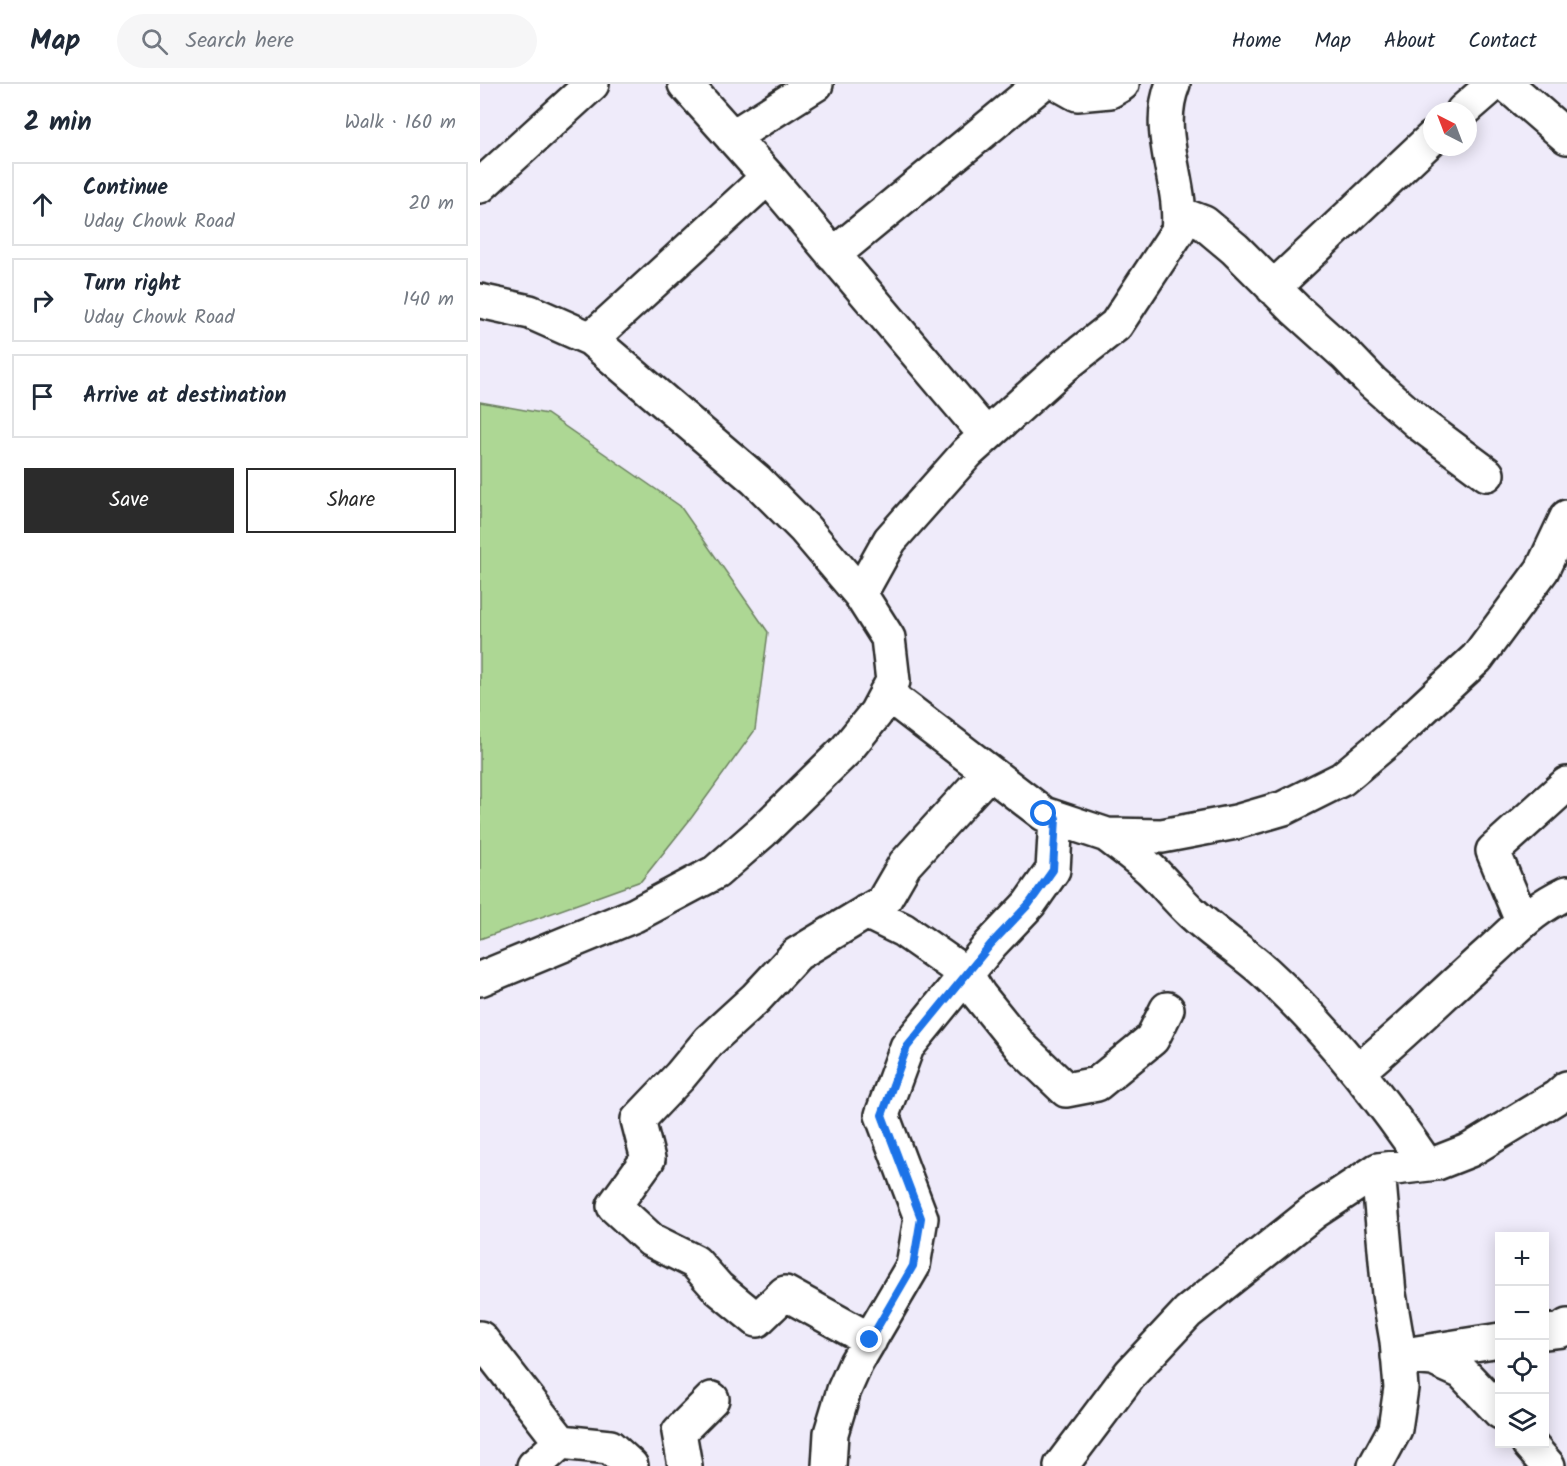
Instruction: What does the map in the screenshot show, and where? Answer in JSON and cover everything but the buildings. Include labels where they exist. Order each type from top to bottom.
[{"type":"street","points":[[480,186],[592,84]]},
{"type":"street","points":[[685,84],[768,177],[986,435]]},
{"type":"street","points":[[732,137],[816,84]]},
{"type":"street","points":[[833,255],[1041,84]]},
{"type":"street","points":[[1059,84],[1077,94],[1110,91],[1122,84]]},
{"type":"street","points":[[860,594],[890,540],[968,452],[1065,365],[1116,325],[1178,231],[1180,214],[1166,135],[1170,92],[1173,84]]},
{"type":"street","points":[[1473,102],[1494,84]]},
{"type":"street","points":[[1506,84],[1567,137]]},
{"type":"street","points":[[1273,288],[1423,146]]},
{"type":"street","points":[[591,339],[768,177]]},
{"type":"street","points":[[1180,214],[1204,223],[1372,382],[1412,417],[1487,474]]},
{"type":"street","points":[[480,301],[530,312],[591,339],[756,480],[804,528],[860,594],[888,638],[893,681],[876,712],[846,750],[763,831],[716,872],[635,915],[480,979]]},
{"type":"street","points":[[886,693],[1044,814],[1107,835],[1162,836],[1236,822],[1284,808],[1342,779],[1391,738],[1477,658],[1542,570],[1567,517]]},
{"type":"street","points":[[870,1340],[785,1293],[757,1320],[718,1288],[695,1262],[651,1240],[614,1206],[648,1159],[638,1120],[680,1076],[709,1041],[756,998],[797,954],[883,902],[905,864],[989,771]]},
{"type":"street","points":[[1522,921],[1493,851],[1567,784]]},
{"type":"street","points":[[829,1466],[831,1433],[844,1390],[856,1363],[913,1266],[921,1218],[882,1115],[907,1047],[966,974],[1029,904],[1053,870],[1056,818]]},
{"type":"street","points":[[1107,835],[1150,869],[1192,913],[1270,977],[1326,1034],[1358,1071],[1426,1164]]},
{"type":"street","points":[[1358,1071],[1522,921],[1544,903],[1567,892]]},
{"type":"street","points":[[866,912],[903,930],[966,974],[1021,1047],[1066,1090],[1097,1084],[1152,1039],[1167,1009]]},
{"type":"street","points":[[1062,1466],[1131,1373],[1188,1312],[1314,1212],[1378,1170],[1437,1163],[1470,1150],[1564,1095]]},
{"type":"street","points":[[1375,1466],[1395,1429],[1401,1388],[1389,1294],[1378,1170]]},
{"type":"street","points":[[1549,1332],[1562,1330],[1567,1326]]},
{"type":"street","points":[[480,1338],[561,1442],[610,1447],[632,1466]]},
{"type":"street","points":[[1398,1356],[1495,1341]]},
{"type":"street","points":[[1398,1356],[1433,1359],[1462,1372],[1495,1407]]},
{"type":"street","points":[[685,1466],[680,1432],[712,1399]]},
{"type":"street","points":[[534,1466],[561,1442]]},
{"type":"street","points":[[1533,1448],[1548,1466]]},
{"type":"green space","points":[[480,402],[547,414],[680,506],[768,632],[755,730],[692,817],[641,881],[480,939]]},
{"type":"route","points":[[870,1340],[913,1266],[921,1218],[882,1115],[907,1047],[991,944],[1029,904],[1053,870],[1056,818],[1044,814]]}]
